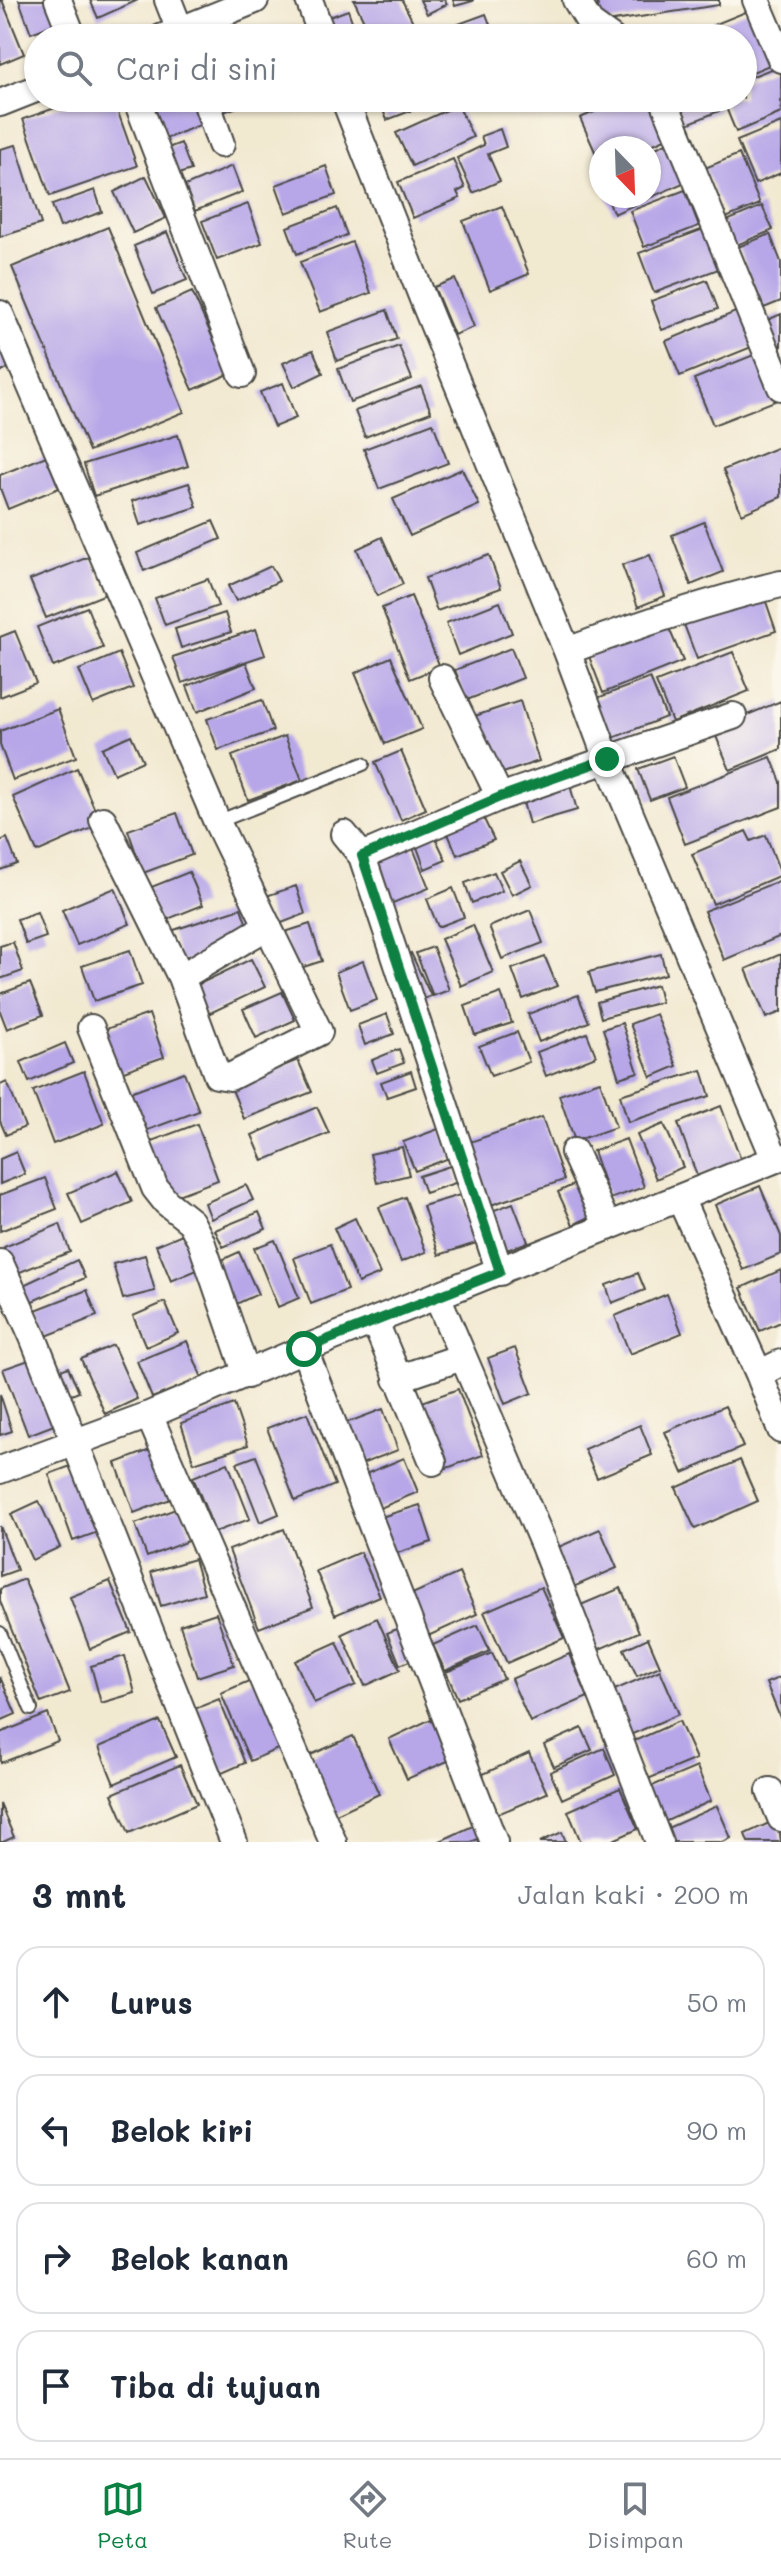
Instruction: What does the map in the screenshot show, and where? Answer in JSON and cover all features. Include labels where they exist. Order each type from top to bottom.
[{"type":"street","points":[[58,0],[67,24]]},
{"type":"street","points":[[168,0],[173,24]]},
{"type":"street","points":[[200,24],[255,0]]},
{"type":"street","points":[[309,0],[318,24]]},
{"type":"street","points":[[576,0],[591,24]]},
{"type":"street","points":[[756,0],[781,59]]},
{"type":"street","points":[[0,103],[24,94]]},
{"type":"street","points":[[141,112],[242,374]]},
{"type":"street","points":[[210,112],[221,144]]},
{"type":"street","points":[[0,1470],[149,1415],[304,1349],[778,1158],[607,759],[567,651],[350,112]]},
{"type":"street","points":[[669,112],[781,387]]},
{"type":"street","points":[[0,314],[217,822],[319,1032],[230,1077],[217,1075],[181,977],[103,820]]},
{"type":"street","points":[[567,651],[642,623],[781,584]]},
{"type":"street","points":[[442,678],[500,797]]},
{"type":"street","points":[[362,856],[500,797],[733,716]]},
{"type":"street","points":[[344,834],[362,856],[500,1272]]},
{"type":"street","points":[[181,977],[268,926]]},
{"type":"street","points":[[91,1028],[155,1188],[166,1202],[191,1222],[201,1241],[247,1375]]},
{"type":"street","points":[[574,1152],[608,1227]]},
{"type":"street","points":[[680,1198],[770,1369],[781,1430]]},
{"type":"street","points":[[0,1263],[33,1337],[234,1842]]},
{"type":"street","points":[[437,1296],[543,1543],[659,1842]]},
{"type":"street","points":[[375,1322],[433,1462]]},
{"type":"street","points":[[304,1349],[494,1842]]},
{"type":"street","points":[[397,1379],[462,1357]]},
{"type":"street","points":[[149,1415],[333,1842]]},
{"type":"street","points":[[770,1791],[781,1818]]},
{"type":"lane","points":[[217,822],[363,764]]},
{"type":"lane","points":[[0,1633],[31,1709]]},
{"type":"building","points":[[0,0],[24,54],[0,64]]},
{"type":"building","points":[[19,0],[49,0],[58,23],[28,24]]},
{"type":"building","points":[[90,0],[138,0],[98,18]]},
{"type":"building","points":[[354,0],[402,0],[414,24],[365,24]]},
{"type":"building","points":[[420,0],[445,0],[447,4],[427,14]]},
{"type":"building","points":[[453,0],[473,0],[473,1],[455,6]]},
{"type":"building","points":[[597,0],[719,0],[719,5],[600,23]]},
{"type":"building","points":[[758,7],[779,61],[757,70],[757,24],[716,24]]},
{"type":"building","points":[[348,10],[353,24],[322,24],[321,20]]},
{"type":"building","points":[[486,14],[490,24],[458,24]]},
{"type":"building","points":[[781,65],[781,113],[736,132],[728,112],[757,112],[757,74]]},
{"type":"building","points":[[43,112],[118,112],[137,166],[50,196],[23,119]]},
{"type":"building","points":[[146,112],[203,112],[207,122],[158,142]]},
{"type":"building","points":[[384,112],[408,112],[387,120]]},
{"type":"building","points":[[442,112],[461,112],[473,137],[412,166],[396,133]]},
{"type":"building","points":[[594,112],[661,112],[672,136],[661,141],[661,136],[589,138],[580,118]]},
{"type":"building","points":[[680,112],[717,112],[685,125]]},
{"type":"building","points":[[781,123],[781,173],[755,184],[737,141]]},
{"type":"building","points":[[500,129],[506,147],[488,154],[500,181],[473,193],[457,158],[484,145],[481,136]]},
{"type":"building","points":[[675,139],[692,179],[661,193],[661,145]]},
{"type":"building","points":[[181,143],[191,170],[175,175],[165,149]]},
{"type":"building","points":[[16,145],[41,224],[0,237],[0,149]]},
{"type":"building","points":[[739,154],[760,204],[726,218],[705,168]]},
{"type":"building","points":[[453,159],[465,188],[457,192],[460,198],[413,218],[398,182]]},
{"type":"building","points":[[232,166],[242,192],[195,211],[185,186]]},
{"type":"building","points":[[326,166],[336,195],[286,213],[276,185]]},
{"type":"building","points":[[146,176],[166,218],[133,233],[114,192]]},
{"type":"building","points":[[95,190],[102,212],[60,227],[52,205]]},
{"type":"building","points":[[685,190],[699,226],[644,247],[630,211],[661,208],[661,199]]},
{"type":"building","points":[[248,204],[262,243],[217,260],[202,221]]},
{"type":"building","points":[[502,206],[529,274],[490,290],[463,221]]},
{"type":"building","points":[[762,206],[773,230],[732,247],[722,223]]},
{"type":"building","points":[[337,208],[347,235],[297,254],[287,227]]},
{"type":"building","points":[[611,208],[627,208],[614,214]]},
{"type":"building","points":[[108,227],[184,412],[89,451],[12,267]]},
{"type":"building","points":[[709,227],[724,267],[654,293],[639,253]]},
{"type":"building","points":[[167,232],[187,280],[153,294],[134,246]]},
{"type":"building","points":[[770,234],[781,262],[781,301],[764,308],[738,247]]},
{"type":"building","points":[[352,242],[371,293],[320,312],[300,262]]},
{"type":"building","points":[[455,279],[474,327],[454,335],[434,287]]},
{"type":"building","points":[[707,280],[718,309],[662,330],[651,301]]},
{"type":"building","points":[[192,292],[229,374],[193,390],[156,308]]},
{"type":"building","points":[[745,308],[759,344],[680,376],[666,341]]},
{"type":"building","points":[[387,310],[397,339],[337,361],[327,332]]},
{"type":"building","points":[[781,314],[781,354],[763,322]]},
{"type":"building","points":[[0,346],[8,369],[0,372]]},
{"type":"building","points":[[399,346],[412,379],[350,402],[338,369]]},
{"type":"building","points":[[313,350],[323,373],[294,387],[283,363]]},
{"type":"building","points":[[761,352],[780,399],[713,425],[694,379]]},
{"type":"building","points":[[283,383],[296,418],[274,427],[260,392]]},
{"type":"building","points":[[421,386],[431,412],[365,437],[355,411]]},
{"type":"building","points":[[433,423],[448,463],[379,489],[364,449]]},
{"type":"building","points":[[178,435],[188,466],[94,496],[84,464]]},
{"type":"building","points":[[781,446],[781,497],[742,514],[723,470]]},
{"type":"building","points":[[46,456],[59,488],[8,509],[0,488],[0,475]]},
{"type":"building","points":[[462,469],[479,505],[410,536],[393,499]]},
{"type":"building","points":[[189,483],[197,507],[140,525],[132,501]]},
{"type":"building","points":[[213,521],[221,539],[144,571],[137,553]]},
{"type":"building","points":[[704,522],[723,572],[691,585],[672,535]]},
{"type":"building","points":[[382,537],[403,584],[377,596],[357,549]]},
{"type":"building","points":[[489,555],[501,588],[437,611],[425,578]]},
{"type":"building","points":[[650,555],[665,596],[638,607],[622,565]]},
{"type":"building","points":[[91,556],[106,594],[46,618],[30,580]]},
{"type":"building","points":[[271,566],[279,581],[236,601],[228,586]]},
{"type":"building","points":[[208,579],[218,606],[165,625],[155,598]]},
{"type":"building","points":[[762,590],[776,631],[697,659],[682,619]]},
{"type":"building","points":[[411,596],[440,667],[410,679],[382,608]]},
{"type":"building","points":[[500,602],[512,633],[458,655],[446,623]]},
{"type":"building","points":[[87,607],[103,648],[53,667],[37,627]]},
{"type":"building","points":[[225,613],[231,632],[181,648],[175,629]]},
{"type":"building","points":[[665,619],[683,661],[603,693],[587,651]]},
{"type":"building","points":[[256,629],[265,655],[182,683],[173,657]]},
{"type":"building","points":[[15,631],[36,683],[0,697],[0,637]]},
{"type":"building","points":[[511,648],[523,678],[467,700],[455,670]]},
{"type":"building","points":[[733,652],[749,691],[672,722],[656,682]]},
{"type":"building","points":[[119,653],[133,688],[93,704],[79,670]]},
{"type":"building","points":[[391,657],[422,729],[385,744],[355,673]]},
{"type":"building","points":[[246,662],[256,688],[197,712],[187,686]]},
{"type":"building","points":[[650,678],[666,717],[608,740],[592,700]]},
{"type":"building","points":[[262,700],[273,731],[218,750],[207,719]]},
{"type":"building","points":[[520,701],[539,761],[494,776],[475,716]]},
{"type":"building","points":[[781,701],[781,749],[730,770],[713,729]]},
{"type":"building","points":[[58,709],[76,757],[13,780],[0,745],[0,731]]},
{"type":"building","points":[[131,735],[143,761],[114,774],[102,748]]},
{"type":"building","points":[[285,736],[302,780],[248,800],[232,756]]},
{"type":"building","points":[[401,751],[426,809],[401,820],[375,762]]},
{"type":"building","points":[[673,756],[685,787],[650,800],[638,769]]},
{"type":"building","points":[[771,757],[781,782],[781,807],[685,844],[667,797]]},
{"type":"building","points":[[77,768],[101,824],[37,852],[13,797]]},
{"type":"building","points":[[569,782],[577,810],[529,824],[521,795]]},
{"type":"building","points":[[177,813],[192,855],[143,873],[128,830]]},
{"type":"building","points":[[481,813],[494,840],[457,855],[446,829]]},
{"type":"building","points":[[746,831],[751,841],[766,835],[781,875],[713,904],[692,854]]},
{"type":"building","points":[[433,833],[446,860],[425,869],[414,839]]},
{"type":"building","points":[[7,838],[17,864],[0,870],[0,841]]},
{"type":"building","points":[[411,843],[429,888],[388,905],[369,861]]},
{"type":"building","points":[[520,861],[532,885],[512,895],[500,871]]},
{"type":"building","points":[[189,872],[203,905],[158,923],[144,890]]},
{"type":"building","points":[[494,872],[502,891],[472,903],[465,883]]},
{"type":"building","points":[[781,880],[781,936],[724,960],[704,911]]},
{"type":"building","points":[[296,886],[305,914],[274,926],[263,897]]},
{"type":"building","points":[[115,888],[130,924],[77,945],[62,910]]},
{"type":"building","points":[[453,888],[464,917],[438,927],[427,899]]},
{"type":"building","points":[[241,908],[249,931],[181,963],[171,931]]},
{"type":"building","points":[[530,910],[543,943],[502,959],[489,927]]},
{"type":"building","points":[[37,912],[46,937],[26,944],[17,919]]},
{"type":"building","points":[[310,924],[322,961],[294,970],[282,933]]},
{"type":"building","points":[[473,925],[493,972],[461,986],[441,939]]},
{"type":"building","points":[[13,942],[23,971],[0,979],[0,946]]},
{"type":"building","points":[[433,947],[449,990],[433,996],[416,953]]},
{"type":"building","points":[[130,950],[142,985],[94,1001],[82,966]]},
{"type":"building","points":[[411,953],[431,996],[419,1001],[404,957]]},
{"type":"building","points":[[661,954],[666,974],[595,992],[589,972]]},
{"type":"building","points":[[781,954],[781,1012],[766,1018],[746,969]]},
{"type":"building","points":[[545,957],[557,986],[523,999],[512,969]]},
{"type":"building","points":[[251,959],[265,987],[206,1015],[191,988]]},
{"type":"building","points":[[363,961],[377,1000],[350,1010],[336,972]]},
{"type":"building","points":[[30,983],[43,1015],[7,1029],[0,1011],[0,994]]},
{"type":"building","points":[[657,985],[661,1002],[601,1018],[597,1002]]},
{"type":"building","points":[[282,992],[295,1020],[256,1038],[243,1009]]},
{"type":"building","points":[[501,993],[512,1023],[475,1035],[465,1006]]},
{"type":"building","points":[[578,995],[589,1022],[539,1042],[528,1014]]},
{"type":"building","points":[[149,1014],[164,1057],[118,1073],[103,1030]]},
{"type":"building","points":[[387,1014],[394,1034],[365,1045],[358,1025]]},
{"type":"building","points":[[656,1014],[677,1066],[651,1077],[630,1024]]},
{"type":"building","points":[[622,1023],[638,1072],[619,1078],[603,1029]]},
{"type":"building","points":[[517,1032],[529,1062],[491,1076],[479,1046]]},
{"type":"building","points":[[587,1033],[596,1056],[546,1076],[537,1052]]},
{"type":"building","points":[[65,1043],[73,1063],[29,1082],[21,1062]]},
{"type":"building","points":[[399,1049],[404,1063],[377,1073],[372,1060]]},
{"type":"building","points":[[298,1060],[312,1092],[244,1119],[231,1087]]},
{"type":"building","points":[[702,1070],[710,1096],[628,1122],[620,1095]]},
{"type":"building","points":[[84,1071],[104,1124],[53,1144],[33,1091]]},
{"type":"building","points":[[411,1071],[416,1087],[387,1097],[381,1082]]},
{"type":"building","points":[[184,1072],[199,1111],[145,1131],[130,1092]]},
{"type":"building","points":[[600,1081],[616,1127],[575,1141],[559,1095]]},
{"type":"building","points":[[7,1082],[25,1127],[6,1135],[0,1121],[0,1085]]},
{"type":"building","points":[[721,1106],[741,1160],[697,1176],[678,1123]]},
{"type":"building","points":[[317,1107],[329,1133],[263,1161],[252,1135]]},
{"type":"building","points":[[542,1117],[564,1180],[488,1206],[467,1143]]},
{"type":"building","points":[[197,1124],[218,1180],[167,1199],[146,1143]]},
{"type":"building","points":[[664,1124],[683,1167],[656,1179],[637,1135]]},
{"type":"building","points":[[441,1128],[452,1157],[415,1171],[403,1142]]},
{"type":"building","points":[[626,1139],[644,1187],[610,1199],[593,1151]]},
{"type":"building","points":[[402,1147],[409,1175],[377,1183],[370,1154]]},
{"type":"building","points":[[16,1152],[25,1174],[0,1184],[0,1159]]},
{"type":"building","points":[[453,1165],[458,1182],[425,1193],[419,1176]]},
{"type":"building","points":[[118,1171],[132,1202],[82,1224],[68,1193]]},
{"type":"building","points":[[45,1178],[57,1209],[0,1231],[0,1195]]},
{"type":"building","points":[[581,1181],[596,1214],[573,1225],[558,1192]]},
{"type":"building","points":[[246,1185],[253,1200],[211,1219],[205,1203]]},
{"type":"building","points":[[760,1186],[781,1236],[781,1254],[743,1270],[715,1205]]},
{"type":"building","points":[[460,1195],[476,1243],[439,1255],[423,1206]]},
{"type":"building","points":[[405,1197],[426,1252],[401,1262],[379,1207]]},
{"type":"building","points":[[513,1203],[528,1242],[504,1251],[489,1212]]},
{"type":"building","points":[[259,1212],[266,1229],[223,1247],[215,1230]]},
{"type":"building","points":[[355,1218],[380,1274],[358,1283],[334,1228]]},
{"type":"building","points":[[60,1224],[70,1252],[15,1274],[4,1247]]},
{"type":"building","points":[[187,1232],[202,1268],[171,1281],[156,1245]]},
{"type":"building","points":[[275,1240],[299,1298],[278,1307],[254,1248]]},
{"type":"building","points":[[330,1244],[347,1290],[311,1304],[294,1258]]},
{"type":"building","points":[[239,1252],[258,1294],[232,1306],[213,1264]]},
{"type":"building","points":[[145,1255],[155,1291],[123,1299],[113,1264]]},
{"type":"building","points":[[77,1260],[85,1278],[26,1304],[19,1287]]},
{"type":"building","points":[[781,1270],[781,1322],[760,1331],[741,1288]]},
{"type":"building","points":[[638,1273],[645,1290],[612,1303],[606,1285]]},
{"type":"building","points":[[87,1290],[97,1316],[44,1337],[33,1311]]},
{"type":"building","points":[[667,1294],[682,1333],[630,1354],[615,1316]]},
{"type":"building","points":[[165,1302],[178,1333],[146,1347],[133,1316]]},
{"type":"building","points":[[187,1341],[202,1378],[152,1398],[137,1361]]},
{"type":"building","points":[[113,1345],[137,1399],[105,1414],[81,1359]]},
{"type":"building","points":[[515,1348],[532,1393],[505,1404],[488,1358]]},
{"type":"building","points":[[29,1360],[54,1425],[28,1435],[3,1369]]},
{"type":"building","points":[[68,1367],[79,1392],[59,1400],[49,1375]]},
{"type":"building","points":[[458,1389],[483,1455],[447,1468],[422,1402]]},
{"type":"building","points":[[0,1394],[12,1431],[0,1435]]},
{"type":"building","points":[[234,1404],[248,1445],[194,1463],[181,1423]]},
{"type":"building","points":[[725,1406],[743,1447],[683,1473],[665,1432]]},
{"type":"building","points":[[383,1409],[398,1450],[354,1467],[338,1426]]},
{"type":"building","points":[[307,1413],[335,1485],[295,1501],[267,1428]]},
{"type":"building","points":[[640,1425],[652,1455],[597,1478],[584,1449]]},
{"type":"building","points":[[158,1447],[176,1497],[134,1513],[116,1463]]},
{"type":"building","points":[[256,1456],[279,1514],[260,1522],[237,1463]]},
{"type":"building","points":[[404,1458],[418,1492],[378,1509],[363,1475]]},
{"type":"building","points":[[740,1460],[758,1501],[695,1529],[676,1488]]},
{"type":"building","points":[[228,1463],[250,1519],[215,1532],[193,1477]]},
{"type":"building","points":[[76,1464],[101,1531],[73,1541],[49,1474]]},
{"type":"building","points":[[39,1501],[60,1547],[32,1560],[11,1514]]},
{"type":"building","points":[[420,1505],[432,1542],[391,1555],[378,1518]]},
{"type":"building","points":[[181,1507],[193,1539],[147,1557],[135,1524]]},
{"type":"building","points":[[0,1526],[17,1570],[0,1576]]},
{"type":"building","points":[[284,1529],[313,1607],[259,1628],[229,1550]]},
{"type":"building","points":[[600,1529],[617,1568],[571,1588],[554,1549]]},
{"type":"building","points":[[360,1552],[380,1596],[335,1615],[316,1571]]},
{"type":"building","points":[[194,1559],[204,1593],[161,1606],[151,1572]]},
{"type":"building","points":[[459,1573],[477,1614],[428,1636],[410,1595]]},
{"type":"building","points":[[24,1579],[70,1692],[41,1703],[0,1601],[0,1589]]},
{"type":"building","points":[[110,1581],[131,1632],[90,1649],[70,1597]]},
{"type":"building","points":[[541,1587],[564,1638],[507,1663],[484,1612]]},
{"type":"building","points":[[621,1588],[639,1632],[595,1651],[576,1607]]},
{"type":"building","points":[[216,1613],[234,1665],[197,1677],[180,1625]]},
{"type":"building","points":[[377,1618],[400,1670],[365,1686],[342,1634]]},
{"type":"building","points":[[406,1625],[419,1657],[400,1665],[387,1633]]},
{"type":"building","points":[[478,1625],[490,1651],[445,1671],[433,1645]]},
{"type":"building","points":[[648,1638],[660,1666],[637,1676],[624,1649]]},
{"type":"building","points":[[337,1642],[356,1685],[314,1703],[295,1661]]},
{"type":"building","points":[[492,1653],[504,1679],[458,1699],[446,1672]]},
{"type":"building","points":[[569,1654],[588,1697],[530,1722],[511,1679]]},
{"type":"building","points":[[125,1656],[135,1693],[101,1703],[91,1666]]},
{"type":"building","points":[[660,1670],[679,1714],[630,1735],[610,1692]]},
{"type":"building","points":[[0,1677],[16,1714],[0,1721]]},
{"type":"building","points":[[258,1677],[287,1745],[250,1761],[221,1693]]},
{"type":"building","points":[[781,1677],[781,1720],[766,1683]]},
{"type":"building","points":[[219,1699],[245,1763],[213,1777],[187,1712]]},
{"type":"building","points":[[48,1714],[58,1741],[1,1763],[0,1733]]},
{"type":"building","points":[[431,1719],[450,1760],[407,1779],[389,1739]]},
{"type":"building","points":[[160,1721],[176,1757],[114,1784],[99,1747]]},
{"type":"building","points":[[679,1721],[696,1759],[648,1779],[632,1742]]},
{"type":"building","points":[[582,1728],[592,1750],[554,1767],[544,1745]]},
{"type":"building","points":[[353,1736],[379,1794],[332,1816],[306,1757]]},
{"type":"building","points":[[604,1748],[615,1775],[562,1799],[550,1772]]},
{"type":"building","points":[[529,1753],[547,1793],[498,1814],[481,1775]]},
{"type":"building","points":[[180,1765],[197,1804],[129,1833],[112,1794]]},
{"type":"building","points":[[697,1767],[711,1801],[660,1824],[645,1789]]},
{"type":"building","points":[[620,1788],[638,1829],[609,1842],[581,1842],[568,1811]]},
{"type":"building","points":[[0,1804],[14,1837],[3,1842],[0,1842]]},
{"type":"building","points":[[717,1806],[731,1838],[723,1842],[668,1842],[663,1830]]},
{"type":"building","points":[[778,1819],[781,1842],[748,1842],[745,1834]]},
{"type":"building","points":[[477,1824],[483,1837],[471,1842],[438,1842]]},
{"type":"building","points":[[562,1832],[566,1842],[540,1842]]},
{"type":"route","points":[[304,1349],[500,1272],[362,856],[500,797],[607,759]]}]
